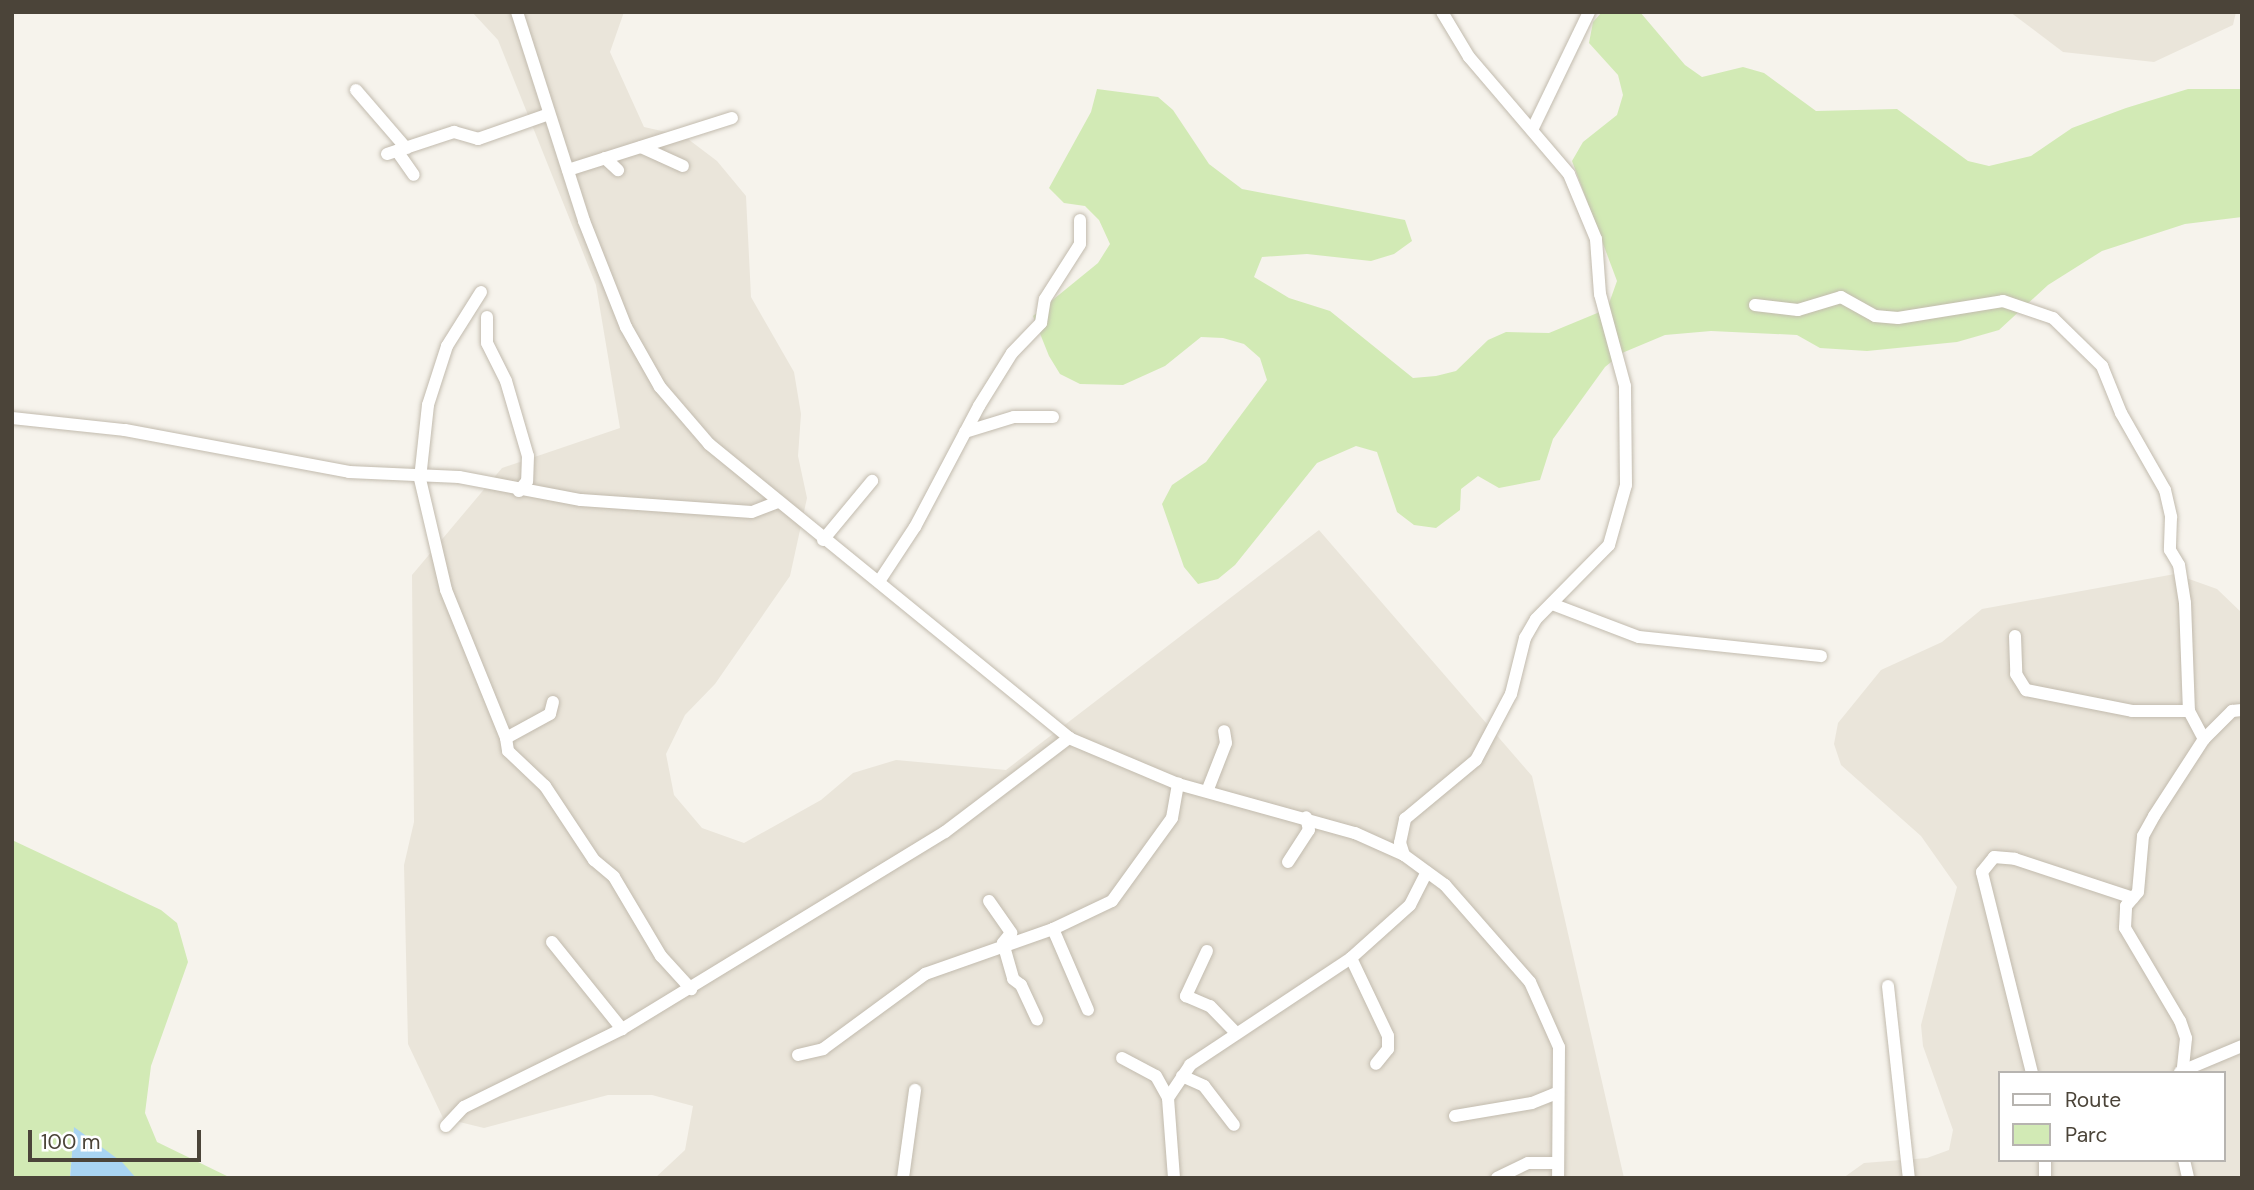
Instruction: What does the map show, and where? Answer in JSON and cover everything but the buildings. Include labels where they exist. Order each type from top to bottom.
[{"type":"street","points":[[517,12],[568,170],[625,327],[660,387],[709,444],[823,540],[880,580],[1069,738],[1178,784],[1208,789],[1306,817],[1404,855],[1427,872],[1500,942],[1530,982],[1559,1047],[1555,1163],[1558,1178]]},
{"type":"street","points":[[1404,855],[1400,843],[1405,819],[1476,760],[1511,694],[1525,638],[1552,604],[1609,545],[1626,485],[1625,386],[1600,294],[1596,239],[1569,174],[1533,128],[1469,57],[1441,12]]},
{"type":"street","points":[[1533,128],[1589,12]]},
{"type":"street","points":[[356,90],[414,175]]},
{"type":"street","points":[[397,151],[454,131],[478,139],[550,114]]},
{"type":"street","points":[[568,170],[732,118]]},
{"type":"street","points":[[641,147],[683,166]]},
{"type":"street","points":[[604,158],[618,170]]},
{"type":"street","points":[[880,580],[1012,353],[1041,323],[1045,299],[1080,244],[1080,220]]},
{"type":"street","points":[[481,292],[447,346],[428,405],[419,479],[446,590],[506,738],[508,751],[545,786],[594,860],[614,877],[661,956],[691,989]]},
{"type":"street","points":[[1755,305],[1798,310],[1841,297],[1875,316],[1898,317],[2003,301],[2053,318],[2102,366],[2121,413],[2165,490],[2171,517],[2170,550],[2179,565],[2185,603],[2189,711],[2204,739]]},
{"type":"street","points":[[487,317],[487,343],[506,381],[528,456],[527,481],[519,491]]},
{"type":"street","points":[[965,432],[1014,417],[1053,417]]},
{"type":"street","points":[[12,418],[125,430],[349,472],[419,479],[459,477],[519,491],[752,512],[778,502]]},
{"type":"street","points":[[823,540],[872,481]]},
{"type":"street","points":[[1552,604],[1639,637],[1821,656]]},
{"type":"street","points":[[2015,636],[2016,674],[2026,690],[2132,711],[2189,711]]},
{"type":"street","points":[[506,738],[550,714],[553,702]]},
{"type":"street","points":[[2242,710],[2232,711],[2204,739],[2143,836],[2133,898],[2126,906],[2125,928],[2180,1021],[2186,1038],[2182,1070],[2242,1046]]},
{"type":"street","points":[[1208,789],[1226,743],[1224,731]]},
{"type":"street","points":[[446,1126],[464,1107],[622,1029],[945,832],[1069,738]]},
{"type":"street","points":[[798,1055],[822,1049],[925,974],[1003,943],[1054,929],[1112,901],[1172,818],[1178,784]]},
{"type":"street","points":[[1288,862],[1309,830],[1306,817]]},
{"type":"street","points":[[2032,1071],[1982,872],[1994,858],[2015,859],[2133,898]]},
{"type":"street","points":[[1168,1098],[1182,1076],[1234,1031],[1307,991],[1350,958],[1410,905],[1427,872]]},
{"type":"street","points":[[989,901],[1011,933],[1003,943]]},
{"type":"street","points":[[1054,929],[1088,1010]]},
{"type":"street","points":[[552,942],[622,1029]]},
{"type":"street","points":[[1003,943],[1013,979],[1021,985],[1037,1019]]},
{"type":"street","points":[[1207,951],[1186,996],[1210,1006],[1234,1031]]},
{"type":"street","points":[[1350,958],[1388,1036],[1388,1049],[1376,1064]]},
{"type":"street","points":[[1888,986],[1909,1178]]},
{"type":"street","points":[[1122,1058],[1156,1076],[1168,1098],[1174,1178]]},
{"type":"street","points":[[1182,1076],[1204,1086],[1234,1125]]},
{"type":"street","points":[[903,1178],[915,1090]]},
{"type":"street","points":[[1455,1116],[1532,1103],[1557,1093]]},
{"type":"street","points":[[1497,1178],[1528,1163],[1555,1163]]},
{"type":"shaded area","points":[[472,12],[624,12],[610,52],[644,127],[684,136],[717,161],[746,196],[751,297],[794,372],[801,414],[798,456],[807,498],[790,576],[715,684],[685,715],[666,754],[674,795],[702,828],[744,843],[821,800],[853,773],[896,760],[1006,770],[1319,530],[1532,776],[1624,1178],[655,1178],[685,1150],[693,1106],[652,1095],[608,1095],[484,1128],[443,1118],[408,1044],[404,865],[414,822],[412,575],[502,468],[620,428],[596,285],[498,40]]},
{"type":"shaded area","points":[[2010,12],[2236,12],[2233,25],[2154,62],[2063,52]]},
{"type":"shaded area","points":[[2175,574],[2217,589],[2242,613],[2242,1178],[1843,1178],[1864,1163],[1927,1158],[1949,1150],[1953,1130],[1923,1046],[1921,1025],[1957,887],[1921,836],[1841,765],[1834,744],[1838,723],[1881,670],[1942,642],[1982,609]]},
{"type":"green space","points":[[1602,12],[1640,12],[1685,65],[1702,77],[1743,67],[1764,73],[1816,111],[1897,109],[1968,161],[1989,166],[2031,156],[2072,128],[2188,89],[2242,89],[2242,217],[2185,224],[2102,251],[2048,285],[1999,330],[1957,342],[1867,351],[1820,348],[1797,335],[1711,331],[1665,335],[1622,353],[1605,367],[1553,439],[1540,480],[1499,488],[1478,476],[1461,489],[1460,510],[1436,528],[1414,525],[1397,512],[1377,452],[1356,446],[1317,463],[1235,565],[1218,579],[1198,584],[1184,567],[1162,504],[1172,485],[1206,462],[1267,380],[1260,358],[1244,344],[1223,338],[1201,337],[1165,366],[1123,385],[1080,384],[1060,374],[1049,356],[1033,316],[1098,263],[1110,244],[1099,220],[1085,206],[1064,203],[1049,188],[1091,112],[1097,89],[1158,97],[1173,110],[1209,164],[1242,189],[1405,220],[1412,241],[1394,254],[1371,261],[1307,254],[1262,257],[1254,277],[1289,298],[1330,311],[1413,378],[1436,376],[1456,371],[1488,340],[1506,332],[1549,333],[1607,309],[1617,281],[1572,161],[1583,142],[1617,115],[1623,95],[1618,75],[1589,43],[1593,22]]},
{"type":"green space","points":[[12,840],[161,910],[177,923],[188,962],[151,1066],[145,1113],[157,1142],[231,1178],[136,1178],[74,1128],[70,1178],[12,1178]]},
{"type":"water","points":[[74,1127],[122,1162],[136,1178],[70,1178]]}]
